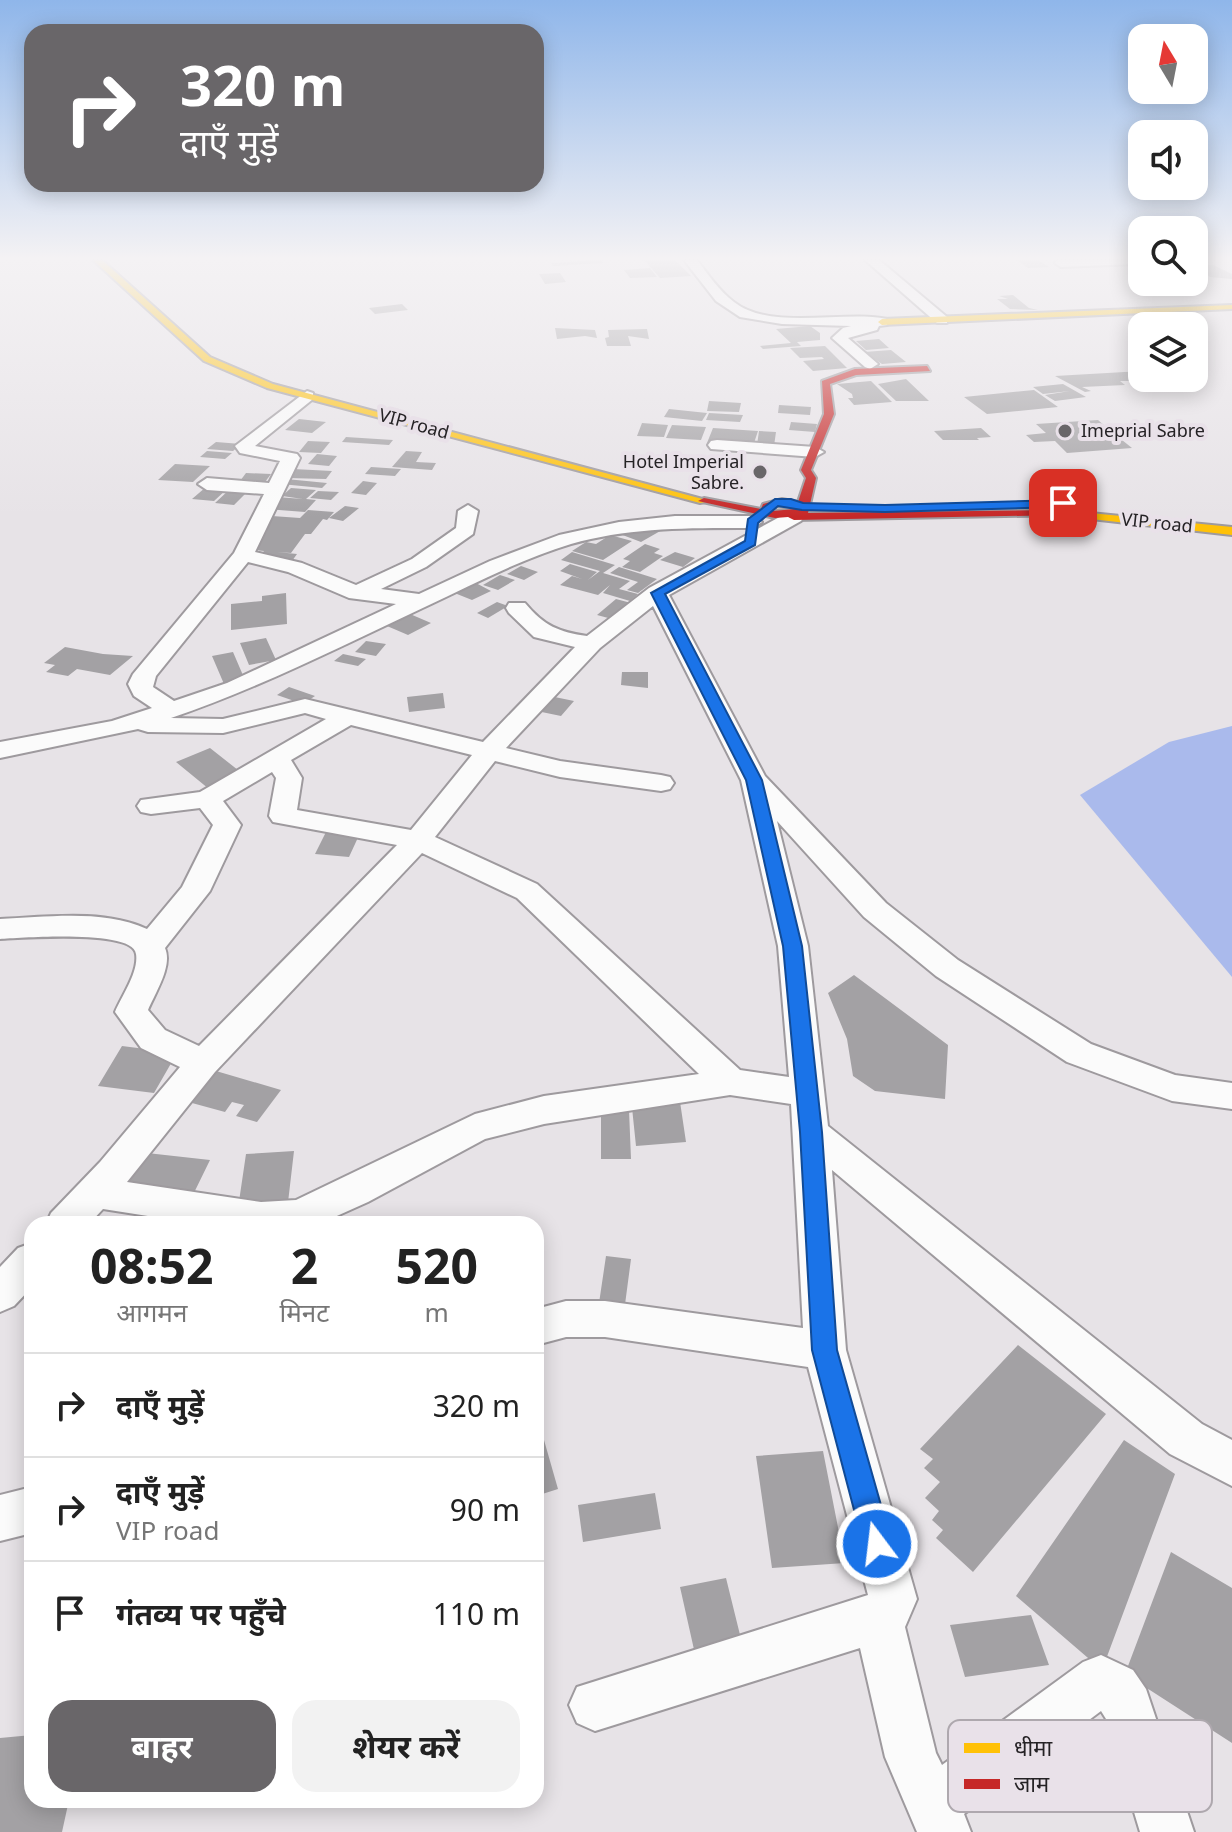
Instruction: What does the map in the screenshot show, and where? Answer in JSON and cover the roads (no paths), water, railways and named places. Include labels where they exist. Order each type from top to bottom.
[{"type":"main road","name":"VIP road","points":[[192,345],[207,359],[270,386],[697,488],[761,520]]},
{"type":"main road","name":"VIP road","points":[[215,345],[251,369],[280,381],[738,497],[761,520]]},
{"type":"main road","points":[[761,520],[792,476],[815,452],[829,414],[825,383],[855,372],[927,369],[905,345]]},
{"type":"main road","points":[[658,476],[697,488]]},
{"type":"main road","points":[[761,520],[798,512],[811,478],[792,476]]},
{"type":"main road","name":"VIP road","points":[[798,512],[1063,503],[1151,511],[1232,524]]},
{"type":"main road","name":"VIP road","points":[[798,512],[937,517],[1062,513],[1232,531]]},
{"type":"street","points":[[848,345],[870,364]]},
{"type":"street","points":[[170,709],[142,691],[140,684],[243,555],[291,457],[246,449],[244,446],[307,396]]},
{"type":"street","points":[[717,445],[815,452]]},
{"type":"street","points":[[207,484],[274,489]]},
{"type":"street","points":[[692,521],[697,509],[697,488]]},
{"type":"street","points":[[357,593],[419,563],[466,530],[468,511]]},
{"type":"street","points":[[123,735],[170,709],[235,688],[497,565],[566,539],[619,528],[692,521],[761,520],[798,512]]},
{"type":"street","points":[[72,1216],[203,1063],[418,840],[489,751],[592,643],[761,520]]},
{"type":"street","points":[[243,555],[295,567],[357,593],[420,601]]},
{"type":"street","points":[[595,1705],[878,1618],[888,1610],[893,1599],[825,1350],[811,1132],[793,946],[754,780],[657,593]]},
{"type":"street","points":[[517,608],[541,634],[592,643]]},
{"type":"street","points":[[0,750],[223,726],[305,706],[560,769],[661,783]]},
{"type":"street","points":[[151,806],[207,799],[348,716]]},
{"type":"street","points":[[276,757],[289,778],[283,816],[418,840],[527,891],[730,1082]]},
{"type":"street","points":[[754,780],[875,910],[947,968],[1079,1053],[1172,1088],[1232,1096]]},
{"type":"street","points":[[150,946],[195,891],[227,825],[207,799]]},
{"type":"street","points":[[0,929],[115,929],[135,934],[150,946],[153,956],[131,1012],[153,1039],[203,1063]]},
{"type":"street","points":[[299,1216],[355,1191],[475,1128],[544,1110],[730,1082],[806,1093]]},
{"type":"street","points":[[811,1132],[1186,1439],[1232,1464]]},
{"type":"street","points":[[95,1192],[248,1216]]},
{"type":"street","points":[[0,1294],[24,1268]]},
{"type":"street","points":[[544,1325],[566,1319],[605,1319],[825,1350]]},
{"type":"street","points":[[0,1518],[24,1512]]},
{"type":"street","points":[[878,1618],[911,1757],[938,1818]]},
{"type":"street","points":[[1054,1720],[1101,1680],[1115,1688],[1128,1707],[1132,1720]]},
{"type":"street","points":[[1161,1812],[1167,1832]]},
{"type":"water","points":[[1232,726],[1232,977],[1080,795],[1169,742]]},
{"type":"place","name":"Imeprial Sabre","points":[[1065,431]]},
{"type":"place","name":"Hotel Imperial Sabre.","points":[[760,472]]}]
